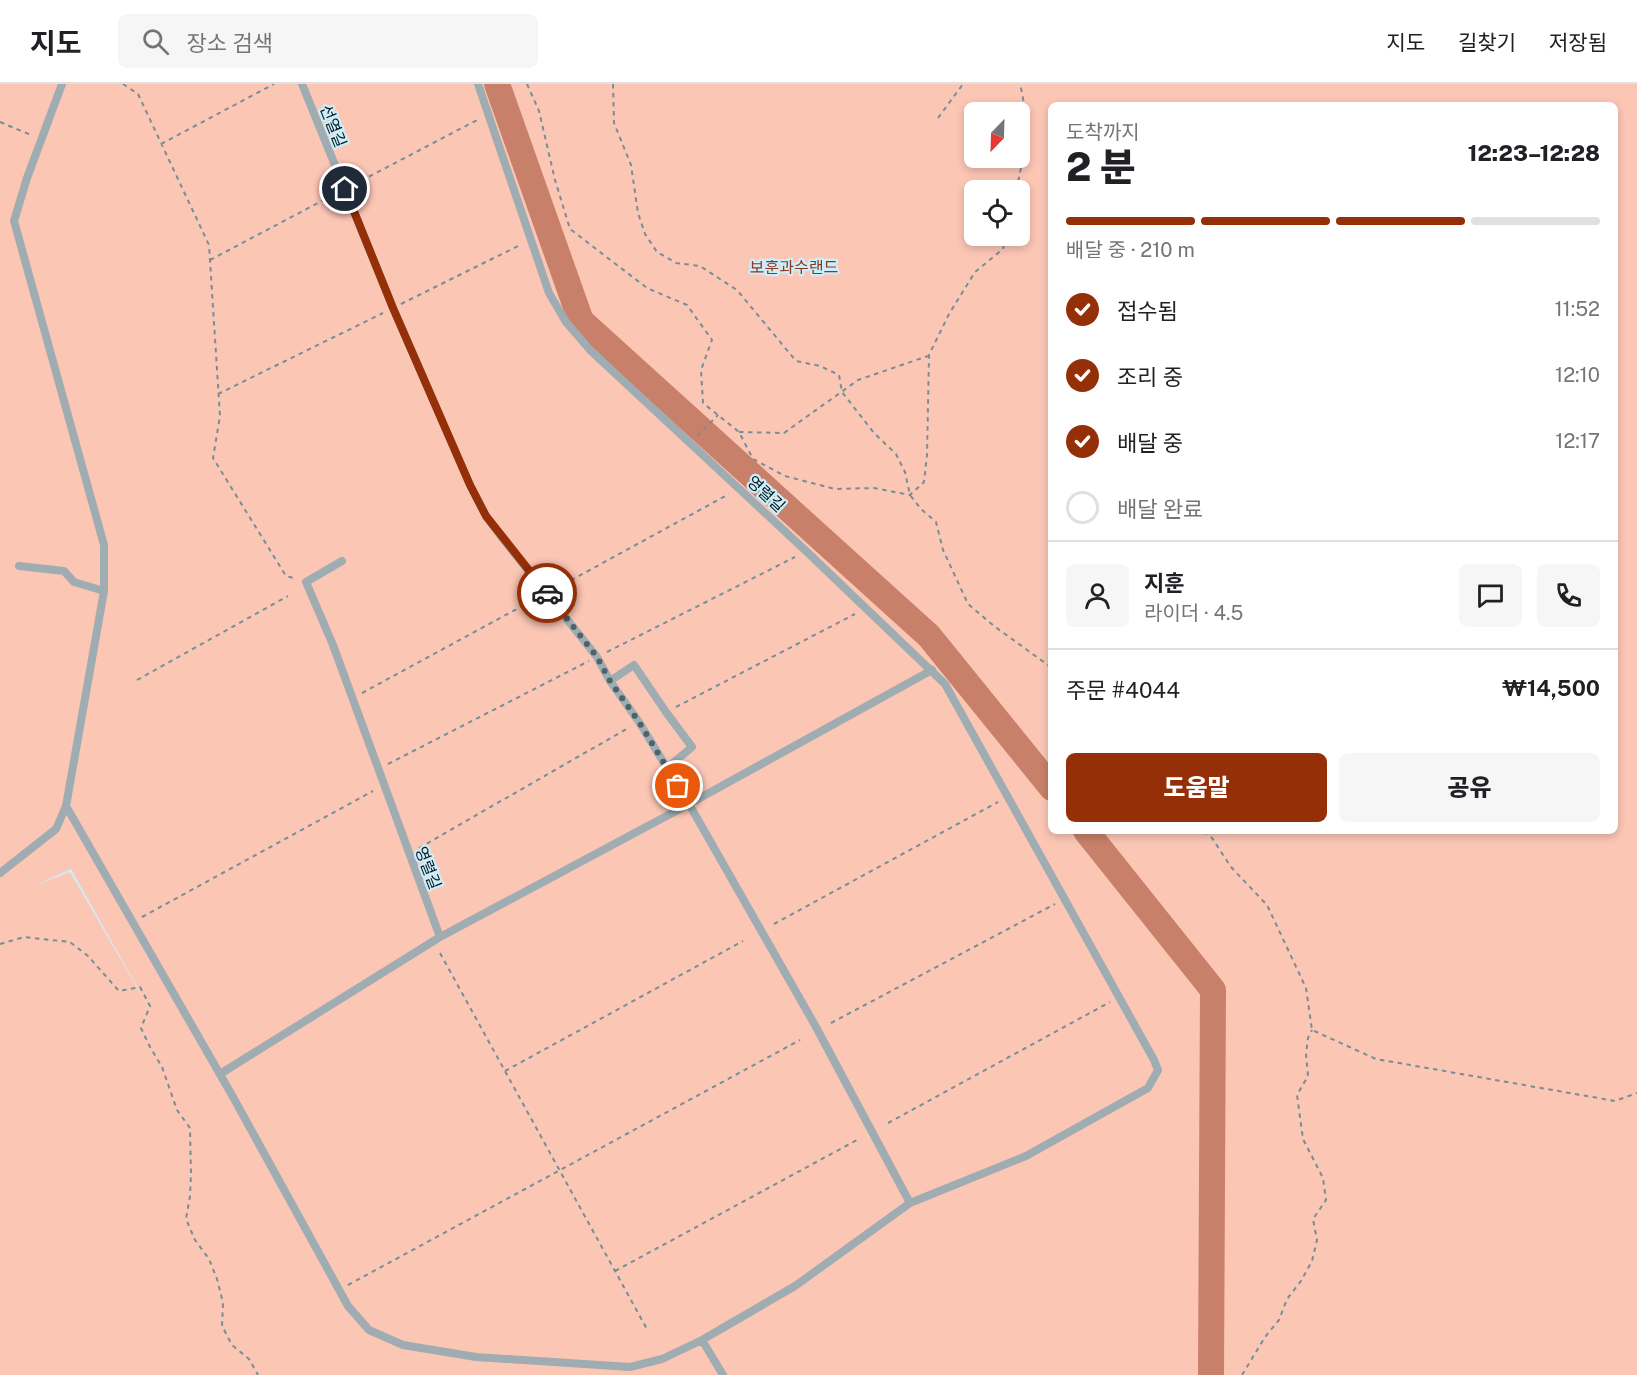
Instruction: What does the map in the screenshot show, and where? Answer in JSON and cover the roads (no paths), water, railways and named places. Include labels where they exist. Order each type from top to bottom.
[{"type":"lane","points":[[0,873],[56,829],[66,806],[104,591],[104,545],[14,221],[62,84]]},
{"type":"lane","name":"선열길","points":[[302,84],[393,308],[470,485],[486,516],[597,657],[610,681]]},
{"type":"lane","name":"영렬길","points":[[478,84],[549,293],[566,322],[590,350],[867,608],[945,684],[1120,997],[1158,1070],[1148,1088],[1026,1156],[910,1203]]},
{"type":"lane","name":"영렬길","points":[[342,561],[306,582],[333,645],[440,937]]},
{"type":"lane","points":[[19,566],[64,571],[74,582],[104,591]]},
{"type":"lane","points":[[66,806],[220,1074],[348,1306],[369,1330],[403,1345],[476,1357],[630,1367],[662,1359],[702,1340],[795,1286],[910,1203],[816,1027],[689,804],[667,768],[639,722],[610,681],[634,665],[692,747],[667,768]]},
{"type":"lane","points":[[220,1074],[440,937],[689,804],[932,670]]},
{"type":"lane","points":[[702,1340],[723,1375]]},
{"type":"waterway","points":[[497,84],[581,321],[929,636],[1048,783]]},
{"type":"waterway","points":[[1088,834],[1213,990],[1211,1375]]},
{"type":"park label","name":"보훈과수랜드","points":[[794,267]]}]
